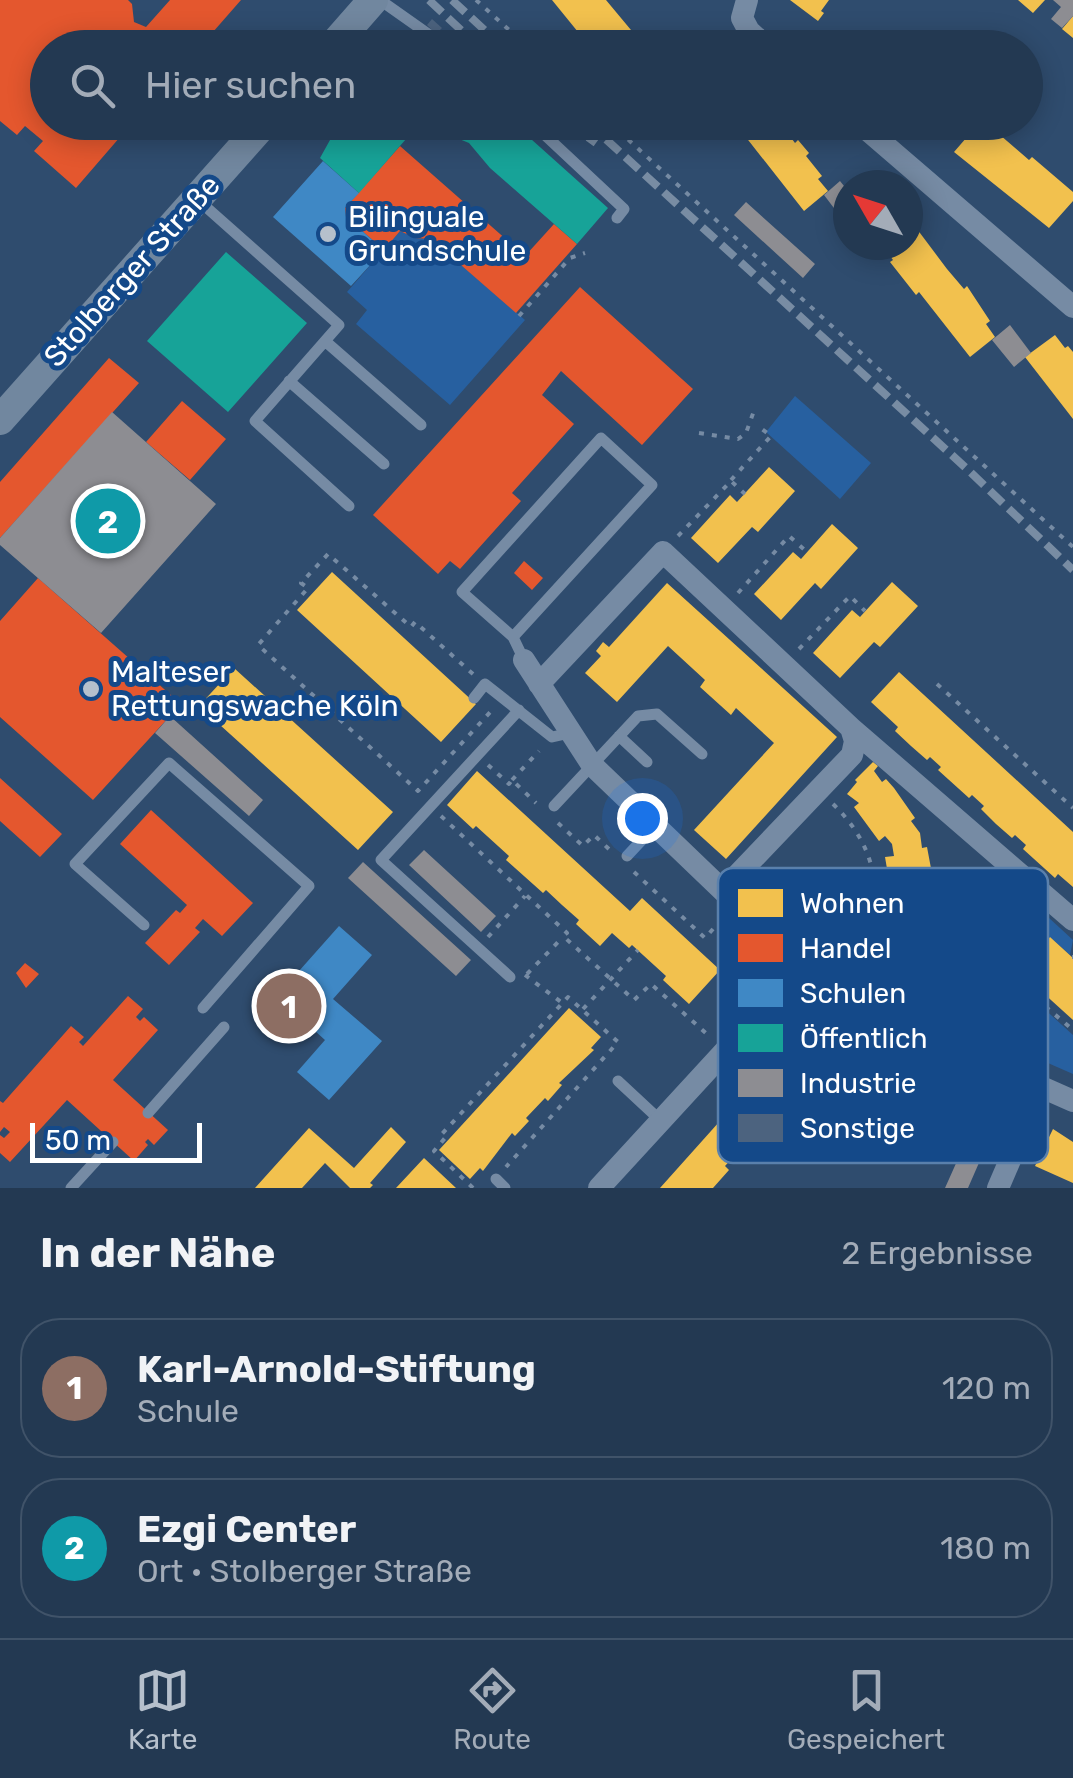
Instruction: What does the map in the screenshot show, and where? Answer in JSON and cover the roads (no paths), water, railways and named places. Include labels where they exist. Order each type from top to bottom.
[{"type":"street","points":[[348,30],[377,0]]},
{"type":"street","points":[[747,0],[742,18],[748,30]]},
{"type":"street","name":"Stolberger Straße","points":[[0,420],[248,140]]},
{"type":"street","points":[[879,140],[1073,307]]},
{"type":"street","points":[[539,684],[663,552],[851,728],[1012,868]]},
{"type":"street","points":[[524,660],[562,735],[718,883]]},
{"type":"street","points":[[744,868],[852,754],[855,741],[851,728]]},
{"type":"street","points":[[1048,899],[1073,920]]},
{"type":"street","points":[[599,1188],[718,1058]]},
{"type":"street","points":[[1048,1091],[1073,1101]]},
{"type":"street","points":[[998,1188],[1009,1163]]},
{"type":"lane","points":[[377,0],[421,30]]},
{"type":"lane","points":[[550,140],[624,210],[617,218]]},
{"type":"lane","points":[[196,199],[339,325],[255,421],[349,506]]},
{"type":"lane","points":[[325,341],[421,425]]},
{"type":"lane","points":[[290,381],[384,464]]},
{"type":"lane","points":[[512,637],[652,485],[601,438],[462,592],[512,637],[524,660]]},
{"type":"lane","points":[[474,698],[485,684],[518,710],[562,735]]},
{"type":"lane","points":[[510,978],[381,860],[518,710]]},
{"type":"lane","points":[[554,806],[638,716],[657,714],[702,754]]},
{"type":"lane","points":[[619,736],[648,762]]},
{"type":"lane","points":[[144,925],[75,864],[168,763],[309,886],[202,1008]]},
{"type":"lane","points":[[627,856],[656,825]]},
{"type":"lane","points":[[148,1113],[224,1027]]},
{"type":"lane","points":[[618,1081],[660,1121]]},
{"type":"lane","points":[[70,1188],[113,1142]]},
{"type":"railway","points":[[429,0],[461,30]]},
{"type":"railway","points":[[452,0],[484,30]]},
{"type":"railway","points":[[592,140],[596,143]]},
{"type":"railway","points":[[607,140],[1073,570]]},
{"type":"place","name":"Bilinguale Grundschule","points":[[328,234]]},
{"type":"place","name":"Ezgi Center","points":[[108,521]]},
{"type":"place","name":"Malteser Rettungswache Köln","points":[[91,689]]},
{"type":"place","name":"Karl-Arnold-Stiftung","points":[[289,1006]]}]
